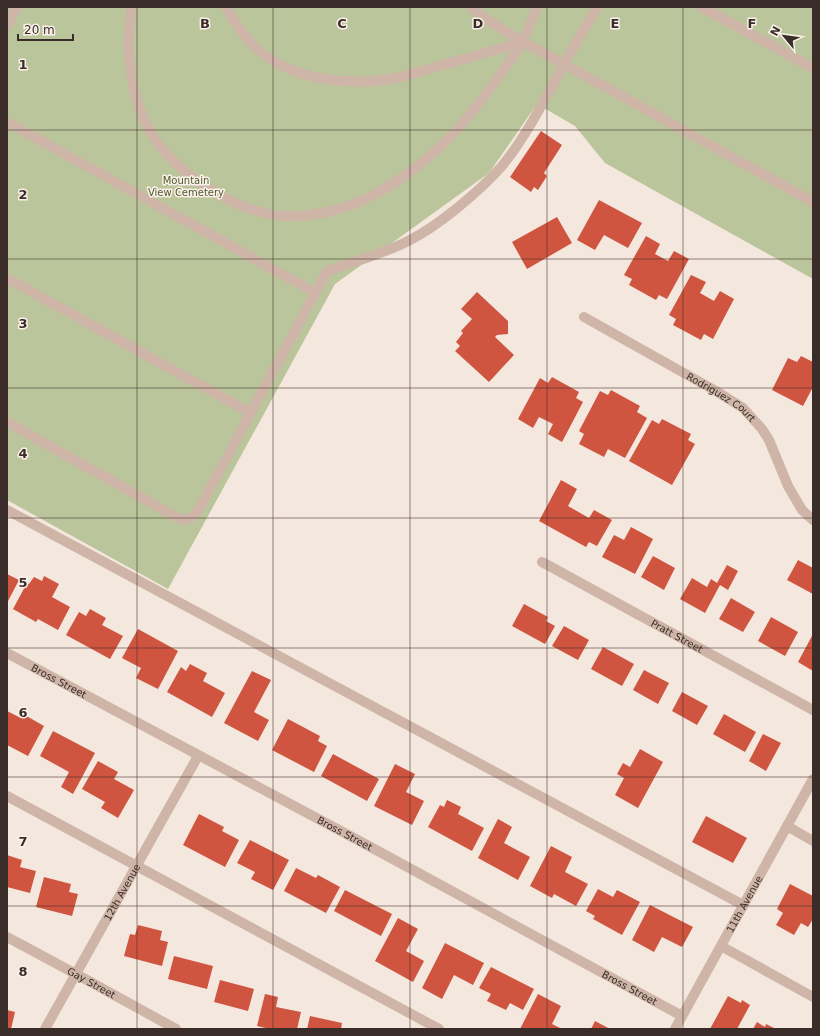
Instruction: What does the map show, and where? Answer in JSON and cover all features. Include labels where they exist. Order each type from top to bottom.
[{"type":"street","points":[[7,26],[17,7]]},
{"type":"street","points":[[132,7],[128,33],[132,77],[137,100],[151,133],[176,163],[217,193],[236,203],[259,212],[285,216],[306,215],[332,211],[360,202],[405,176],[441,147],[465,121],[523,42],[537,7]]},
{"type":"street","points":[[226,7],[257,49],[270,59],[299,73],[337,81],[378,81],[397,78],[523,42]]},
{"type":"street","points":[[471,7],[486,19],[523,42],[813,202]]},
{"type":"street","points":[[7,422],[176,517],[186,520],[192,518],[197,513],[327,271],[411,240],[444,219],[482,187],[508,159],[537,114],[597,7]]},
{"type":"street","points":[[701,7],[813,68]]},
{"type":"street","points":[[7,122],[316,293]]},
{"type":"street","points":[[7,278],[251,413]]},
{"type":"street","name":"Rodriguez Court","points":[[584,317],[716,391],[743,408],[762,429],[769,440],[788,486],[802,510],[813,520]]},
{"type":"street","points":[[7,510],[743,905]]},
{"type":"street","name":"Pratt Street","points":[[542,562],[813,710]]},
{"type":"street","name":"Bross Street","points":[[7,653],[354,838],[682,1016]]},
{"type":"street","name":"12th Avenue","points":[[45,1029],[198,756]]},
{"type":"street","name":"11th Avenue","points":[[675,1029],[813,779]]},
{"type":"street","points":[[7,796],[439,1029]]},
{"type":"street","points":[[787,826],[813,841]]},
{"type":"street","name":"Gay Street","points":[[7,937],[176,1029]]},
{"type":"street","points":[[721,946],[813,997]]},
{"type":"green space","name":"Mountain View Cemetery","points":[[7,7],[813,7],[813,279],[605,163],[575,126],[537,104],[489,173],[335,284],[168,589],[7,500]]},
{"type":"building","points":[[541,131],[562,145],[544,173],[547,176],[538,190],[534,187],[531,192],[510,177]]},
{"type":"building","points":[[599,200],[642,223],[628,248],[604,235],[595,250],[577,240]]},
{"type":"building","points":[[557,217],[572,243],[527,269],[512,242]]},
{"type":"building","points":[[646,236],[660,244],[655,254],[668,261],[674,251],[689,259],[667,299],[659,295],[656,300],[629,285],[632,279],[624,275]]},
{"type":"building","points":[[691,275],[706,282],[700,293],[714,301],[720,291],[734,299],[713,339],[704,334],[701,340],[673,325],[676,319],[669,315]]},
{"type":"building","points":[[477,292],[508,321],[508,334],[497,335],[495,337],[514,355],[489,382],[455,351],[460,346],[456,342],[463,333],[461,331],[472,319],[461,309]]},
{"type":"building","points":[[801,356],[813,362],[813,387],[803,406],[772,390],[788,358],[797,362]]},
{"type":"building","points":[[552,377],[579,392],[576,398],[583,402],[562,442],[548,434],[553,424],[539,417],[533,428],[518,419],[540,378],[548,383]]},
{"type":"building","points":[[611,390],[640,406],[637,412],[647,418],[625,458],[608,449],[604,457],[579,444],[584,434],[579,431],[600,391],[608,395]]},
{"type":"building","points":[[662,419],[691,434],[688,440],[695,444],[672,485],[629,461],[652,420],[659,424]]},
{"type":"building","points":[[561,480],[577,489],[568,506],[589,518],[594,510],[612,520],[597,546],[589,542],[586,547],[539,521]]},
{"type":"building","points":[[631,527],[653,539],[635,574],[602,557],[614,535],[624,540]]},
{"type":"building","points":[[653,556],[675,568],[664,590],[641,577]]},
{"type":"building","points":[[798,560],[813,568],[813,594],[787,580]]},
{"type":"building","points":[[727,565],[738,571],[728,590],[720,585],[705,613],[680,599],[692,578],[707,587],[711,579],[717,583]]},
{"type":"building","points":[[7,574],[19,580],[7,603]]},
{"type":"building","points":[[44,576],[59,584],[52,597],[70,607],[58,630],[38,619],[36,622],[13,609],[27,583],[29,584],[34,577],[42,581]]},
{"type":"building","points":[[731,598],[755,612],[743,632],[719,619]]},
{"type":"building","points":[[524,604],[548,617],[546,621],[555,626],[545,644],[512,626]]},
{"type":"building","points":[[90,609],[106,618],[102,625],[123,636],[110,659],[66,635],[79,612],[86,616]]},
{"type":"building","points":[[771,617],[798,632],[785,656],[758,641]]},
{"type":"building","points":[[564,626],[589,640],[578,660],[552,646]]},
{"type":"building","points":[[138,629],[178,651],[158,689],[136,678],[141,668],[122,658]]},
{"type":"building","points":[[813,634],[813,671],[798,662]]},
{"type":"building","points":[[603,647],[634,664],[622,686],[591,669]]},
{"type":"building","points":[[190,664],[207,673],[203,681],[225,693],[212,717],[167,692],[181,667],[186,671]]},
{"type":"building","points":[[644,670],[669,683],[658,704],[633,690]]},
{"type":"building","points":[[252,671],[271,680],[254,712],[269,720],[258,741],[224,723]]},
{"type":"building","points":[[682,692],[708,706],[697,725],[672,711]]},
{"type":"building","points":[[7,711],[21,718],[23,714],[44,726],[28,756],[7,745]]},
{"type":"building","points":[[724,714],[756,732],[745,752],[713,734]]},
{"type":"building","points":[[288,719],[320,736],[318,741],[327,746],[314,772],[272,750]]},
{"type":"building","points":[[53,731],[95,753],[73,794],[61,787],[69,772],[40,756]]},
{"type":"building","points":[[763,734],[781,743],[766,771],[749,761]]},
{"type":"building","points":[[640,749],[663,762],[638,808],[615,795],[624,778],[617,774],[623,763],[630,767]]},
{"type":"building","points":[[333,754],[379,779],[367,801],[321,776]]},
{"type":"building","points":[[98,761],[118,772],[114,779],[134,790],[118,818],[101,808],[105,802],[82,789]]},
{"type":"building","points":[[395,764],[415,774],[406,792],[424,801],[412,825],[374,806]]},
{"type":"building","points":[[447,800],[461,807],[458,814],[484,828],[472,851],[428,827],[440,805],[444,807]]},
{"type":"building","points":[[199,814],[224,827],[222,831],[239,840],[225,867],[183,845]]},
{"type":"building","points":[[706,816],[747,838],[733,863],[692,842]]},
{"type":"building","points":[[498,819],[512,827],[504,843],[530,857],[518,880],[478,858]]},
{"type":"building","points":[[250,840],[289,860],[273,890],[251,879],[255,872],[237,863]]},
{"type":"building","points":[[551,846],[572,857],[565,872],[588,884],[576,906],[554,894],[552,898],[530,886]]},
{"type":"building","points":[[7,855],[22,860],[20,867],[36,871],[30,893],[7,887]]},
{"type":"building","points":[[296,868],[316,878],[318,875],[340,887],[326,913],[284,891]]},
{"type":"building","points":[[44,877],[71,884],[69,892],[78,894],[72,916],[36,907]]},
{"type":"building","points":[[790,884],[813,896],[813,919],[808,927],[801,923],[794,935],[776,925],[783,913],[777,909]]},
{"type":"building","points":[[598,889],[613,897],[617,890],[640,902],[622,935],[593,919],[595,916],[586,911]]},
{"type":"building","points":[[345,890],[392,914],[381,936],[334,911]]},
{"type":"building","points":[[650,905],[693,927],[682,947],[662,937],[654,952],[632,940]]},
{"type":"building","points":[[398,918],[418,929],[406,951],[424,961],[413,982],[375,961]]},
{"type":"building","points":[[138,925],[162,931],[160,940],[168,942],[162,966],[124,956],[130,934],[135,935]]},
{"type":"building","points":[[445,943],[484,963],[473,985],[454,975],[442,999],[422,988]]},
{"type":"building","points":[[174,956],[213,966],[207,989],[168,979]]},
{"type":"building","points":[[491,967],[534,989],[523,1010],[510,1003],[506,1010],[487,1001],[491,994],[479,988]]},
{"type":"building","points":[[220,980],[254,989],[248,1011],[214,1002]]},
{"type":"building","points":[[265,994],[278,997],[276,1007],[301,1012],[297,1029],[270,1029],[257,1026]]},
{"type":"building","points":[[538,994],[561,1006],[552,1024],[562,1029],[520,1029]]},
{"type":"building","points":[[728,996],[741,1003],[742,1000],[750,1005],[737,1029],[710,1029]]},
{"type":"building","points":[[7,1010],[15,1012],[11,1029],[7,1029]]},
{"type":"building","points":[[310,1016],[342,1023],[341,1029],[307,1029]]},
{"type":"building","points":[[595,1021],[610,1029],[591,1029]]},
{"type":"building","points":[[757,1022],[765,1027],[766,1024],[774,1028],[753,1029]]}]
